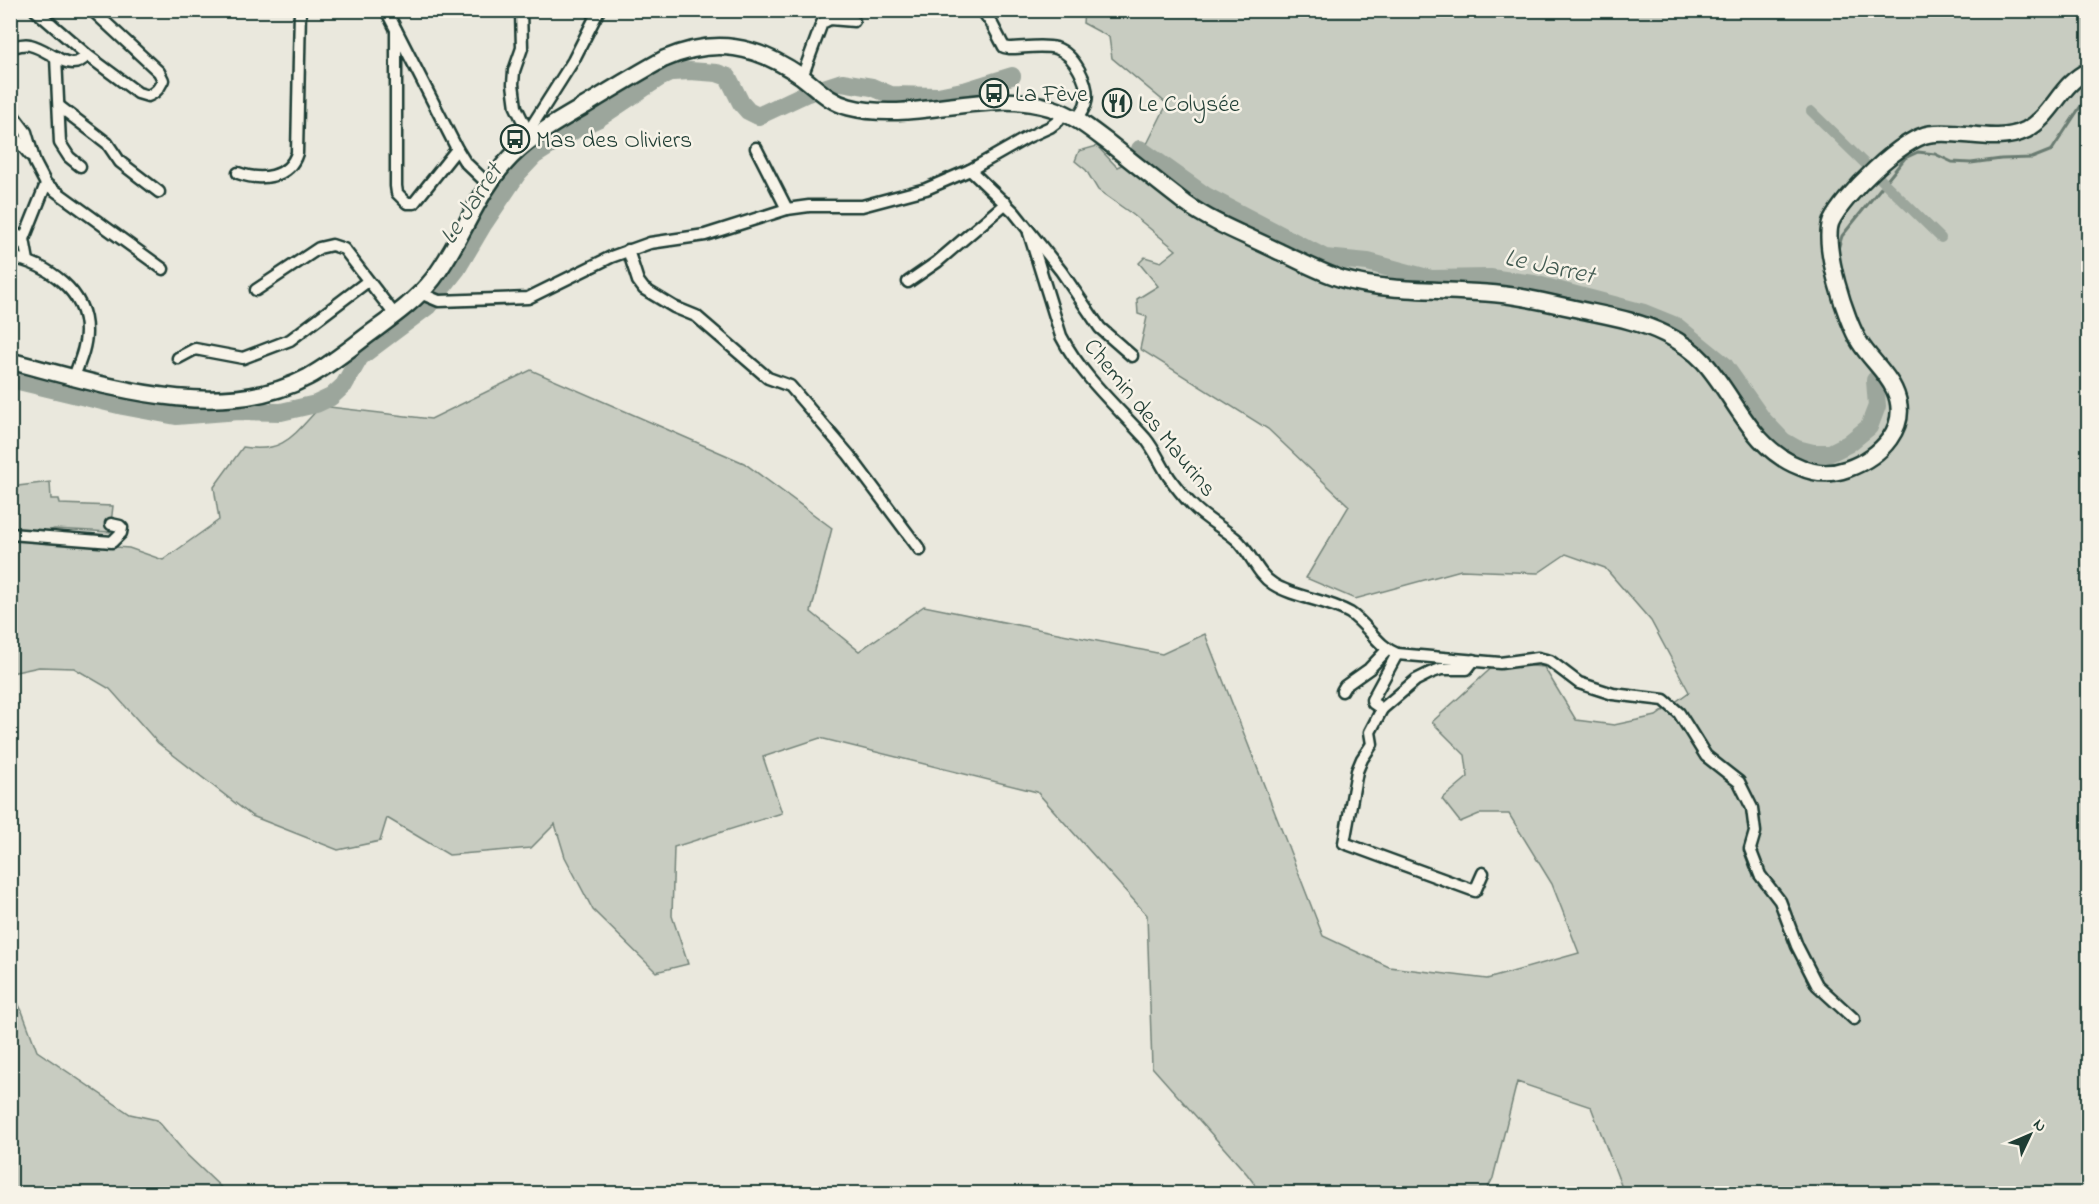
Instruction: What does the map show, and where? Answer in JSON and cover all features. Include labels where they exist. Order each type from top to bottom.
[{"type":"main road","points":[[10,361],[173,398],[244,397],[277,389],[307,378],[424,295],[488,184],[530,135],[650,66],[692,49],[720,46],[752,51],[806,81],[826,97],[844,106],[876,111],[921,110],[1013,101],[1046,106],[1070,115],[1200,213],[1314,269],[1340,278],[1415,291],[1481,292],[1521,296],[1615,317],[1659,331],[1695,352],[1708,366],[1758,438],[1774,454],[1809,471],[1828,473],[1845,470],[1865,461],[1881,450],[1891,438],[1899,422],[1899,406],[1895,390],[1852,329],[1831,257],[1828,235],[1832,222],[1850,196],[1874,171],[1914,138],[1929,134],[1991,137],[2021,132],[2041,119],[2066,87],[2077,76],[2088,71]]},
{"type":"street","points":[[35,10],[87,55],[138,93],[148,96],[159,89],[163,80],[152,64],[92,10]]},
{"type":"street","points":[[238,173],[251,177],[269,177],[288,169],[294,162],[297,153],[300,10]]},
{"type":"street","points":[[386,10],[457,149],[465,162],[488,184]]},
{"type":"street","points":[[521,10],[522,48],[514,71],[513,84],[516,107],[530,135]]},
{"type":"street","points":[[530,135],[573,61],[599,10]]},
{"type":"street","points":[[424,295],[439,301],[528,298],[628,250],[650,243],[705,235],[787,209],[809,206],[862,206],[926,189],[970,170],[1086,105],[1087,94],[1082,79],[1069,55],[1058,48],[1051,47],[1004,47],[982,10]]},
{"type":"street","points":[[806,81],[822,23],[830,19],[854,21]]},
{"type":"street","points":[[396,30],[396,186],[401,199],[407,204],[414,203],[457,149]]},
{"type":"street","points":[[10,48],[29,44],[75,64],[82,62],[87,55]]},
{"type":"street","points":[[56,57],[60,143],[69,157],[80,166]]},
{"type":"street","points":[[60,107],[107,144],[120,162],[159,192]]},
{"type":"street","points":[[10,111],[26,132],[35,163]]},
{"type":"street","points":[[10,131],[35,163],[46,184],[162,269]]},
{"type":"street","points":[[756,148],[787,209]]},
{"type":"street","points":[[970,170],[1006,203],[1061,271],[1100,328],[1132,356]]},
{"type":"street","points":[[28,261],[24,240],[46,184]]},
{"type":"street","points":[[908,282],[937,262],[1006,203]]},
{"type":"street","points":[[10,231],[24,240]]},
{"type":"street","name":"Chemin des Maurins","points":[[1029,233],[1061,336],[1069,352],[1148,441],[1169,477],[1191,504],[1236,539],[1262,575],[1274,585],[1338,607],[1351,614],[1392,652]]},
{"type":"street","points":[[10,249],[24,240]]},
{"type":"street","points":[[256,290],[319,248],[332,245],[344,249],[394,315]]},
{"type":"street","points":[[628,250],[638,281],[644,289],[674,307],[696,316],[768,378],[790,386],[849,455],[920,550]]},
{"type":"street","points":[[10,257],[28,261],[58,277],[77,301],[84,317],[86,332],[84,347],[74,377]]},
{"type":"street","points":[[178,358],[195,349],[243,358],[290,340],[368,281]]},
{"type":"street","points":[[10,534],[112,542],[121,533],[122,528],[111,524]]},
{"type":"street","points":[[1382,709],[1372,700],[1392,652]]},
{"type":"street","points":[[1342,691],[1345,686],[1392,652],[1500,663],[1538,658],[1550,661],[1579,683],[1630,698],[1664,700],[1679,713],[1706,756],[1739,782],[1746,793],[1752,808],[1755,832],[1750,849],[1760,875],[1780,901],[1797,946],[1817,985],[1854,1019]]},
{"type":"street","points":[[1474,660],[1467,669],[1441,669],[1416,680],[1382,709],[1370,732],[1372,744],[1357,771],[1344,843],[1475,891],[1483,873]]},
{"type":"shaded area","points":[[1084,11],[2088,11],[2088,1193],[1624,1193],[1591,1107],[1517,1082],[1493,1178],[1485,1193],[1261,1193],[1247,1174],[1152,1067],[1147,915],[1037,792],[820,738],[763,757],[782,813],[674,847],[672,916],[688,964],[656,972],[593,910],[565,857],[555,824],[531,848],[449,855],[387,818],[380,841],[338,850],[252,816],[158,743],[110,689],[74,668],[39,667],[11,673],[10,539],[129,548],[163,560],[219,520],[214,487],[243,447],[269,447],[288,440],[321,406],[431,419],[531,370],[744,463],[832,528],[811,612],[859,651],[924,606],[1162,654],[1205,634],[1323,936],[1389,967],[1487,979],[1579,953],[1552,884],[1509,814],[1479,814],[1460,822],[1442,799],[1468,777],[1465,755],[1432,722],[1497,663],[1544,667],[1576,720],[1614,725],[1656,716],[1689,692],[1651,621],[1605,568],[1566,554],[1538,573],[1461,570],[1355,599],[1306,578],[1349,506],[1268,429],[1140,349],[1147,317],[1138,314],[1137,299],[1158,286],[1139,263],[1145,257],[1161,262],[1176,250],[1098,190],[1086,170],[1075,161],[1079,151],[1097,146],[1117,167],[1141,156],[1167,104],[1112,58],[1109,37],[1083,23]]},
{"type":"shaded area","points":[[50,482],[51,499],[59,499],[60,504],[113,506],[110,532],[54,529],[43,533],[11,532],[10,487]]},
{"type":"shaded area","points":[[10,988],[22,1011],[37,1051],[130,1114],[157,1120],[187,1155],[227,1193],[11,1193]]},
{"type":"waterway","name":"Le Jarret","points":[[10,379],[176,416],[239,411],[281,412],[316,404],[331,397],[344,385],[360,357],[428,306],[457,269],[518,173],[534,156],[578,128],[599,118],[659,78],[672,72],[690,71],[717,73],[728,77],[741,103],[748,111],[758,116],[805,94],[842,82],[872,87],[891,95],[938,96],[1012,76]]},
{"type":"waterway","name":"Le Jarret","points":[[1837,252],[1842,236],[1905,158],[1918,152],[1935,154],[1952,162],[1971,163],[2032,158],[2052,150],[2088,95]]},
{"type":"waterway","points":[[1811,111],[1941,238]]},
{"type":"waterway","name":"Le Jarret","points":[[1140,149],[1206,196],[1325,258],[1368,262],[1431,279],[1490,278],[1534,284],[1644,313],[1676,326],[1724,365],[1762,419],[1783,441],[1797,449],[1813,453],[1830,453],[1848,444],[1869,427],[1877,406],[1875,380]]},
{"type":"place","name":"La Fève","points":[[994,93]]},
{"type":"place","name":"Le Colysée","points":[[1117,103]]},
{"type":"place","name":"Mas des Oliviers","points":[[515,139]]}]
